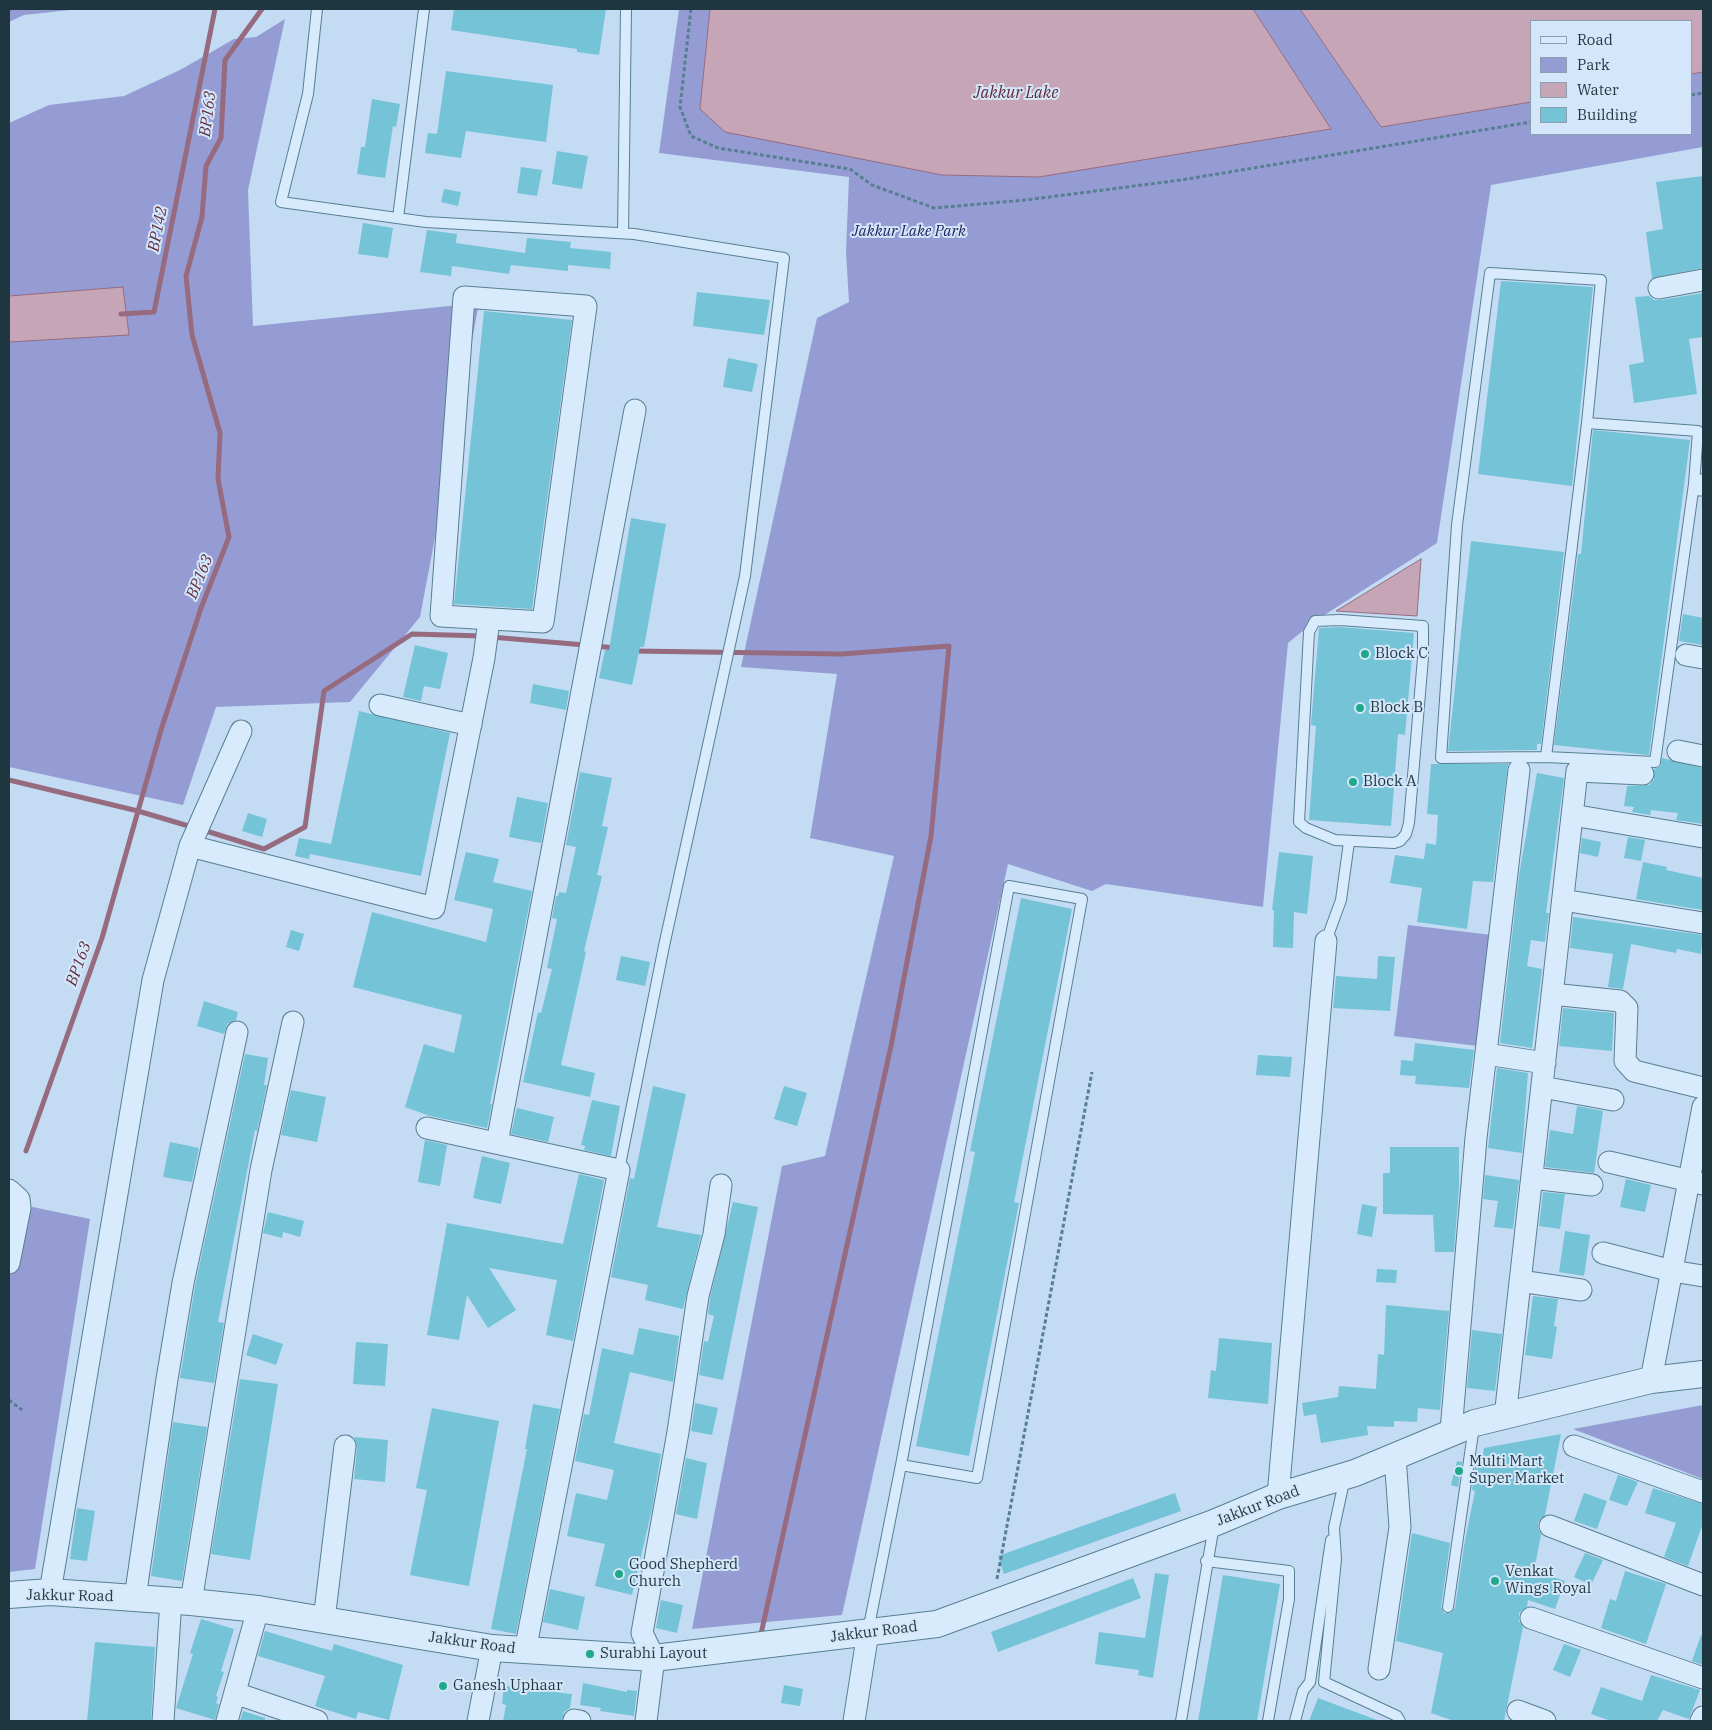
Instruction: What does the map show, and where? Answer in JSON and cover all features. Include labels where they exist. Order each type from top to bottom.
[{"type":"street","points":[[1659,288],[1703,280]]},
{"type":"street","points":[[464,297],[586,306],[543,622],[489,623],[441,616],[464,297]]},
{"type":"street","points":[[497,1143],[636,410]]},
{"type":"street","points":[[190,846],[434,908],[471,725],[489,623]]},
{"type":"street","points":[[380,704],[471,725]]},
{"type":"street","points":[[50,1592],[153,980],[190,846],[241,731]]},
{"type":"street","points":[[1678,751],[1703,756]]},
{"type":"street","points":[[1451,1431],[1476,1138],[1519,764]]},
{"type":"street","points":[[1505,1417],[1577,765],[1643,774]]},
{"type":"street","points":[[1572,815],[1703,837]]},
{"type":"street","points":[[1563,900],[1703,923]]},
{"type":"street","points":[[1278,1496],[1326,941]]},
{"type":"street","points":[[1552,994],[1620,1001],[1627,1008],[1625,1061],[1634,1071],[1703,1088]]},
{"type":"street","points":[[163,1721],[181,1601],[261,1170],[293,1022]]},
{"type":"street","points":[[135,1598],[167,1379],[182,1293],[236,1032]]},
{"type":"street","points":[[1486,1054],[1544,1062]]},
{"type":"street","points":[[1542,1087],[1613,1100]]},
{"type":"street","points":[[1651,1380],[1672,1272],[1697,1182],[1703,1107]]},
{"type":"street","points":[[427,1128],[620,1170],[525,1650]]},
{"type":"street","points":[[1609,1162],[1697,1182]]},
{"type":"street","points":[[1532,1178],[1592,1185]]},
{"type":"street","points":[[646,1721],[654,1658],[642,1633],[678,1432],[698,1296],[714,1234],[721,1185]]},
{"type":"street","points":[[9,1190],[19,1200],[20,1208],[9,1263]]},
{"type":"street","points":[[1603,1254],[1672,1272],[1703,1276]]},
{"type":"street","points":[[1520,1281],[1581,1290]]},
{"type":"street","name":"Jakkur Road","points":[[9,1595],[50,1592],[181,1601],[258,1610],[492,1648],[654,1658],[937,1624],[1214,1523],[1278,1496],[1345,1476],[1396,1456],[1451,1431],[1475,1423],[1651,1380],[1703,1374]]},
{"type":"street","points":[[324,1620],[345,1446]]},
{"type":"street","points":[[1574,1446],[1703,1492]]},
{"type":"street","points":[[1379,1669],[1400,1526],[1396,1456]]},
{"type":"street","points":[[1550,1526],[1703,1585]]},
{"type":"street","points":[[227,1721],[258,1610]]},
{"type":"street","points":[[1531,1618],[1703,1678]]},
{"type":"street","points":[[854,1721],[868,1632]]},
{"type":"street","points":[[478,1721],[492,1648]]},
{"type":"street","points":[[235,1693],[317,1721]]},
{"type":"street","points":[[1518,1712],[1546,1721]]},
{"type":"street","points":[[1701,1721],[1703,1717]]},
{"type":"lane","points":[[317,9],[308,94],[282,202],[426,222],[623,233],[784,258],[744,576],[664,946],[620,1170]]},
{"type":"lane","points":[[398,218],[424,9]]},
{"type":"lane","points":[[623,233],[626,9]]},
{"type":"lane","points":[[1546,757],[1587,423],[1601,280],[1490,273],[1457,525],[1441,758],[1519,764],[1546,757],[1577,765],[1655,762],[1699,485],[1698,431],[1587,423]]},
{"type":"lane","points":[[1340,620],[1423,626],[1416,752],[1406,834],[1400,841],[1394,843],[1349,842],[1335,840],[1306,828],[1299,822],[1309,632],[1315,621],[1340,620]]},
{"type":"lane","points":[[1326,941],[1341,900],[1349,842]]},
{"type":"lane","points":[[868,1632],[1009,886],[1082,899],[977,1478],[901,1465]]},
{"type":"lane","points":[[1448,1608],[1475,1423]]},
{"type":"lane","points":[[1295,1721],[1303,1691],[1310,1682],[1326,1564],[1345,1476]]},
{"type":"lane","points":[[1181,1721],[1206,1560],[1214,1523]]},
{"type":"lane","points":[[1334,1528],[1336,1558],[1324,1682],[1397,1716],[1400,1721]]},
{"type":"lane","points":[[1206,1560],[1289,1571],[1289,1599],[1268,1721]]},
{"type":"path","points":[[691,9],[680,107],[691,136],[718,148],[850,169],[872,186],[934,208],[1026,200],[1181,180],[1530,122]]},
{"type":"path","points":[[992,1604],[1092,1072]]},
{"type":"path","points":[[9,1400],[22,1410]]},
{"type":"green space","points":[[9,9],[79,9],[24,15],[9,22]]},
{"type":"green space","name":"Jakkur Lake Park","points":[[679,9],[710,9],[700,109],[1331,129],[1253,9],[1300,9],[1381,127],[1530,102],[1530,135],[1692,135],[1692,74],[1703,72],[1703,147],[1491,185],[1437,543],[1315,621],[1288,643],[1263,907],[1106,884],[1092,891],[1008,864],[842,1615],[692,1629],[782,1166],[825,1156],[894,856],[810,838],[837,674],[741,667],[817,318],[849,302],[846,252],[849,177],[659,153]]},
{"type":"green space","points":[[285,19],[248,190],[253,326],[479,303],[420,617],[350,702],[216,707],[183,805],[9,767],[9,123],[49,105],[124,96],[180,70],[234,39],[256,37]]},
{"type":"green space","points":[[1408,925],[1492,935],[1478,1046],[1394,1036]]},
{"type":"green space","points":[[9,1202],[90,1219],[35,1569],[9,1572]]},
{"type":"green space","points":[[1703,1405],[1703,1479],[1573,1429]]},
{"type":"water","name":"Jakkur Lake","points":[[710,9],[1253,9],[1331,129],[1039,177],[942,175],[725,132],[700,109]]},
{"type":"water","points":[[1300,9],[1703,9],[1703,72],[1692,74],[1692,20],[1530,20],[1530,102],[1381,127]]},
{"type":"water","points":[[123,287],[129,335],[9,342],[9,296]]},
{"type":"water","points":[[1421,559],[1417,616],[1336,611]]},
{"type":"building","points":[[454,9],[606,9],[599,55],[577,52],[577,49],[451,30]]},
{"type":"building","points":[[446,71],[553,85],[546,142],[466,131],[461,158],[425,153],[428,133],[437,134]]},
{"type":"building","points":[[372,99],[400,104],[396,127],[393,126],[385,178],[357,174],[361,147],[365,147]]},
{"type":"building","points":[[557,151],[588,156],[582,189],[552,184]]},
{"type":"building","points":[[521,167],[542,170],[537,196],[517,193]]},
{"type":"building","points":[[1703,176],[1703,268],[1652,278],[1646,232],[1663,229],[1656,182]]},
{"type":"building","points":[[444,189],[461,192],[458,206],[441,202]]},
{"type":"building","points":[[363,223],[393,228],[388,258],[358,254]]},
{"type":"building","points":[[427,230],[457,234],[456,243],[525,253],[527,238],[571,242],[570,248],[611,252],[610,269],[568,265],[568,271],[511,265],[509,274],[452,266],[451,276],[420,272]]},
{"type":"building","points":[[1501,281],[1593,287],[1572,486],[1478,474]]},
{"type":"building","points":[[697,292],[770,300],[764,335],[693,326]]},
{"type":"building","points":[[1703,293],[1703,337],[1689,339],[1697,394],[1634,403],[1629,365],[1644,362],[1635,297],[1649,296],[1654,300],[1661,300]]},
{"type":"building","points":[[484,311],[572,320],[532,609],[454,604]]},
{"type":"building","points":[[728,358],[758,364],[752,392],[723,387]]},
{"type":"building","points":[[1593,430],[1690,440],[1649,755],[1554,745],[1578,554],[1581,554]]},
{"type":"building","points":[[631,518],[666,524],[644,647],[640,647],[632,685],[599,678],[605,650],[609,650]]},
{"type":"building","points":[[1471,541],[1564,552],[1541,744],[1537,744],[1537,750],[1448,751]]},
{"type":"building","points":[[1683,614],[1703,618],[1703,645],[1679,641]]},
{"type":"building","points":[[1340,627],[1414,633],[1405,735],[1398,734],[1391,826],[1309,820],[1316,726],[1311,725],[1319,628]]},
{"type":"building","points":[[415,645],[448,653],[440,689],[424,686],[421,701],[403,697]]},
{"type":"building","points":[[533,684],[569,691],[566,710],[530,703]]},
{"type":"building","points":[[359,711],[450,733],[421,876],[310,854],[309,859],[295,856],[299,838],[331,844]]},
{"type":"building","points":[[1662,758],[1703,768],[1703,824],[1676,820],[1678,813],[1651,810],[1650,815],[1632,812],[1634,807],[1624,806],[1627,786],[1649,785],[1654,780],[1654,769],[1660,766]]},
{"type":"building","points":[[1431,764],[1508,764],[1493,882],[1473,881],[1467,929],[1417,922],[1422,888],[1390,883],[1395,855],[1424,859],[1426,843],[1436,845],[1438,815],[1427,814]]},
{"type":"building","points":[[580,772],[612,778],[602,826],[608,827],[597,875],[602,876],[584,951],[586,952],[561,1065],[595,1073],[590,1097],[523,1082],[538,1012],[541,1013],[552,969],[547,968],[557,919],[552,918],[556,896],[558,896],[559,892],[566,893],[576,847],[566,845]]},
{"type":"building","points":[[1537,773],[1564,778],[1546,913],[1549,913],[1545,942],[1531,940],[1527,966],[1542,969],[1532,1048],[1500,1043],[1519,875]]},
{"type":"building","points":[[517,797],[548,803],[541,843],[509,837]]},
{"type":"building","points":[[248,813],[267,819],[262,837],[242,831]]},
{"type":"building","points":[[1628,837],[1645,840],[1641,861],[1624,858]]},
{"type":"building","points":[[1582,838],[1601,842],[1598,857],[1580,853]]},
{"type":"building","points":[[466,852],[499,859],[493,882],[532,891],[490,1104],[492,1104],[487,1128],[430,1116],[405,1107],[424,1044],[454,1053],[462,1015],[353,987],[372,912],[486,942],[493,909],[454,900]]},
{"type":"building","points":[[1279,852],[1313,856],[1307,914],[1294,912],[1293,948],[1273,947],[1274,910],[1272,910]]},
{"type":"building","points":[[1643,862],[1667,867],[1666,870],[1703,878],[1703,910],[1636,899]]},
{"type":"building","points":[[1021,898],[1072,909],[1014,1202],[1019,1203],[969,1456],[916,1446],[975,1152],[970,1151]]},
{"type":"building","points":[[1573,917],[1703,935],[1701,954],[1677,949],[1676,953],[1631,944],[1623,989],[1608,987],[1613,954],[1570,948]]},
{"type":"building","points":[[291,930],[304,934],[299,951],[286,947]]},
{"type":"building","points":[[621,956],[650,962],[645,986],[616,980]]},
{"type":"building","points":[[1378,956],[1395,957],[1390,1011],[1333,1008],[1336,976],[1377,979]]},
{"type":"building","points":[[204,1001],[238,1012],[236,1020],[227,1024],[224,1034],[197,1026]]},
{"type":"building","points":[[1563,1008],[1614,1013],[1612,1051],[1559,1046]]},
{"type":"building","points":[[1415,1043],[1474,1050],[1469,1088],[1415,1084],[1416,1076],[1400,1075],[1401,1060],[1413,1061]]},
{"type":"building","points":[[245,1054],[268,1058],[264,1085],[267,1085],[257,1131],[255,1130],[218,1322],[224,1323],[214,1383],[180,1378],[195,1286]]},
{"type":"building","points":[[1258,1055],[1292,1057],[1290,1077],[1256,1075]]},
{"type":"building","points":[[1497,1068],[1528,1073],[1522,1153],[1488,1148]]},
{"type":"building","points":[[653,1086],[686,1094],[657,1227],[701,1235],[683,1309],[645,1300],[648,1285],[611,1277],[630,1178],[634,1179]]},
{"type":"building","points":[[784,1086],[807,1093],[797,1126],[774,1119]]},
{"type":"building","points":[[291,1090],[326,1097],[317,1142],[281,1135]]},
{"type":"building","points":[[592,1100],[620,1106],[611,1156],[584,1150],[585,1146],[581,1145]]},
{"type":"building","points":[[1577,1106],[1603,1111],[1594,1173],[1545,1167],[1550,1130],[1573,1134]]},
{"type":"building","points":[[517,1108],[554,1117],[548,1142],[511,1134]]},
{"type":"building","points":[[425,1140],[447,1145],[440,1186],[418,1182]]},
{"type":"building","points":[[170,1142],[199,1148],[192,1182],[163,1177]]},
{"type":"building","points":[[1390,1147],[1459,1147],[1459,1188],[1454,1252],[1435,1252],[1433,1215],[1383,1214],[1383,1173],[1390,1173]]},
{"type":"building","points":[[482,1156],[510,1163],[501,1204],[473,1198]]},
{"type":"building","points":[[579,1174],[604,1180],[573,1341],[546,1335],[557,1280],[489,1268],[516,1310],[488,1328],[467,1295],[459,1340],[427,1335],[447,1223],[563,1244]]},
{"type":"building","points":[[1485,1175],[1519,1180],[1513,1229],[1494,1227],[1498,1201],[1483,1199]]},
{"type":"building","points":[[1626,1179],[1651,1185],[1645,1212],[1620,1207]]},
{"type":"building","points":[[1543,1192],[1565,1194],[1560,1229],[1539,1226]]},
{"type":"building","points":[[733,1202],[758,1207],[723,1380],[699,1375],[704,1341],[708,1342],[714,1316],[708,1314],[710,1298]]},
{"type":"building","points":[[1362,1204],[1377,1207],[1372,1237],[1357,1234]]},
{"type":"building","points":[[268,1212],[304,1221],[300,1237],[283,1232],[282,1238],[263,1233]]},
{"type":"building","points":[[1565,1231],[1590,1235],[1584,1276],[1559,1272]]},
{"type":"building","points":[[1377,1269],[1397,1270],[1396,1283],[1376,1282]]},
{"type":"building","points":[[1533,1296],[1558,1299],[1554,1326],[1557,1327],[1552,1359],[1525,1355]]},
{"type":"building","points":[[1386,1305],[1449,1311],[1440,1410],[1418,1408],[1417,1422],[1394,1421],[1394,1427],[1367,1426],[1368,1435],[1321,1443],[1316,1414],[1304,1416],[1302,1403],[1338,1397],[1339,1386],[1376,1389],[1378,1354],[1384,1355]]},
{"type":"building","points":[[639,1328],[679,1336],[673,1382],[630,1372],[614,1443],[661,1454],[652,1509],[632,1595],[595,1586],[605,1544],[567,1536],[576,1493],[607,1500],[614,1470],[575,1461],[584,1414],[589,1415],[602,1348],[633,1355]]},
{"type":"building","points":[[1472,1330],[1502,1334],[1495,1391],[1467,1388]]},
{"type":"building","points":[[253,1334],[283,1344],[276,1365],[246,1355]]},
{"type":"building","points":[[1219,1338],[1272,1343],[1268,1404],[1208,1398],[1211,1370],[1216,1371]]},
{"type":"building","points":[[356,1342],[388,1344],[385,1386],[353,1384]]},
{"type":"building","points":[[240,1379],[278,1384],[250,1560],[211,1554]]},
{"type":"building","points":[[695,1403],[718,1408],[712,1435],[691,1431]]},
{"type":"building","points":[[533,1404],[560,1409],[516,1634],[491,1629],[527,1449],[525,1449]]},
{"type":"building","points":[[432,1408],[499,1421],[469,1586],[410,1575],[427,1490],[416,1488]]},
{"type":"building","points":[[173,1422],[207,1427],[182,1581],[151,1576]]},
{"type":"building","name":"Venkat Wings Royal","points":[[1561,1434],[1545,1515],[1538,1522],[1541,1535],[1534,1571],[1565,1581],[1555,1609],[1528,1600],[1527,1607],[1519,1613],[1519,1621],[1523,1627],[1504,1721],[1454,1721],[1431,1713],[1443,1653],[1396,1641],[1412,1533],[1450,1543],[1441,1607],[1444,1613],[1451,1613],[1455,1608],[1464,1546],[1475,1491],[1472,1490],[1475,1466],[1480,1467],[1484,1448]]},
{"type":"building","points":[[354,1437],[388,1440],[385,1482],[354,1479],[357,1448]]},
{"type":"building","points":[[686,1458],[707,1463],[697,1519],[676,1514]]},
{"type":"building","points":[[1457,1461],[1462,1462],[1458,1487],[1451,1485]]},
{"type":"building","points":[[1618,1475],[1638,1482],[1627,1506],[1609,1500]]},
{"type":"building","points":[[1653,1488],[1703,1504],[1703,1523],[1688,1566],[1664,1557],[1676,1523],[1645,1513]]},
{"type":"building","points":[[1175,1493],[1181,1511],[1004,1574],[998,1556]]},
{"type":"building","points":[[1584,1493],[1607,1501],[1597,1529],[1574,1521]]},
{"type":"building","points":[[77,1508],[95,1511],[87,1561],[70,1559]]},
{"type":"building","points":[[1585,1553],[1603,1560],[1591,1585],[1574,1577]]},
{"type":"building","points":[[1625,1571],[1666,1584],[1646,1644],[1601,1628],[1610,1599],[1616,1601]]},
{"type":"building","points":[[1155,1573],[1169,1575],[1153,1678],[1138,1675],[1139,1670],[1095,1664],[1099,1632],[1145,1638]]},
{"type":"building","points":[[1223,1575],[1280,1584],[1257,1721],[1198,1721]]},
{"type":"building","points":[[1133,1578],[1141,1598],[998,1652],[991,1632]]},
{"type":"building","points":[[550,1589],[585,1597],[578,1630],[543,1622]]},
{"type":"building","points":[[661,1600],[683,1605],[677,1633],[656,1628]]},
{"type":"building","points":[[201,1619],[234,1629],[221,1671],[224,1672],[216,1696],[218,1697],[216,1703],[219,1704],[215,1720],[176,1708],[193,1654],[190,1653]]},
{"type":"building","points":[[265,1631],[332,1651],[334,1644],[403,1665],[389,1720],[358,1712],[356,1719],[315,1706],[325,1676],[258,1656]]},
{"type":"building","points":[[1701,1635],[1703,1636],[1703,1665],[1692,1661]]},
{"type":"building","points":[[95,1642],[155,1647],[151,1721],[87,1721]]},
{"type":"building","points":[[1564,1644],[1581,1650],[1570,1677],[1553,1670]]},
{"type":"building","points":[[1651,1675],[1700,1690],[1689,1719],[1663,1710],[1657,1721],[1611,1721],[1591,1714],[1601,1687],[1642,1701]]},
{"type":"building","points":[[583,1683],[627,1692],[627,1690],[637,1691],[634,1716],[600,1711],[601,1708],[580,1705]]},
{"type":"building","points":[[784,1685],[803,1689],[800,1706],[781,1703]]},
{"type":"building","points":[[504,1686],[572,1694],[570,1708],[564,1712],[562,1721],[503,1721],[506,1705],[502,1704]]},
{"type":"building","points":[[1318,1698],[1377,1720],[1377,1721],[1309,1721]]},
{"type":"building","points":[[243,1711],[265,1718],[265,1721],[240,1721]]},
{"type":"waterway","name":"BP142","points":[[121,314],[154,312],[215,9]]},
{"type":"waterway","name":"BP163","points":[[26,1151],[102,938],[161,730],[201,608],[229,537],[218,479],[220,433],[192,335],[186,276],[202,217],[206,166],[221,138],[225,60],[262,9]]},
{"type":"waterway","points":[[203,830],[264,849],[305,827],[324,691],[412,634],[483,636]]},
{"type":"waterway","points":[[491,637],[585,645]]},
{"type":"waterway","points":[[596,646],[615,648]]},
{"type":"waterway","points":[[633,651],[842,654],[949,646],[931,836],[891,1046],[761,1634]]},
{"type":"waterway","points":[[9,780],[138,811],[192,827]]},
{"type":"place","name":"Block C","points":[[1365,654]]},
{"type":"place","name":"Block B","points":[[1360,708]]},
{"type":"place","name":"Block A","points":[[1353,782]]},
{"type":"place","name":"Multi Mart Super Market","points":[[1459,1471]]},
{"type":"place","name":"Good Shepherd Church","points":[[619,1574]]},
{"type":"place","name":"Venkat Wings Royal","points":[[1495,1581]]},
{"type":"place","name":"Surabhi Layout","points":[[590,1654]]},
{"type":"place","name":"Ganesh Uphaar","points":[[443,1686]]}]
